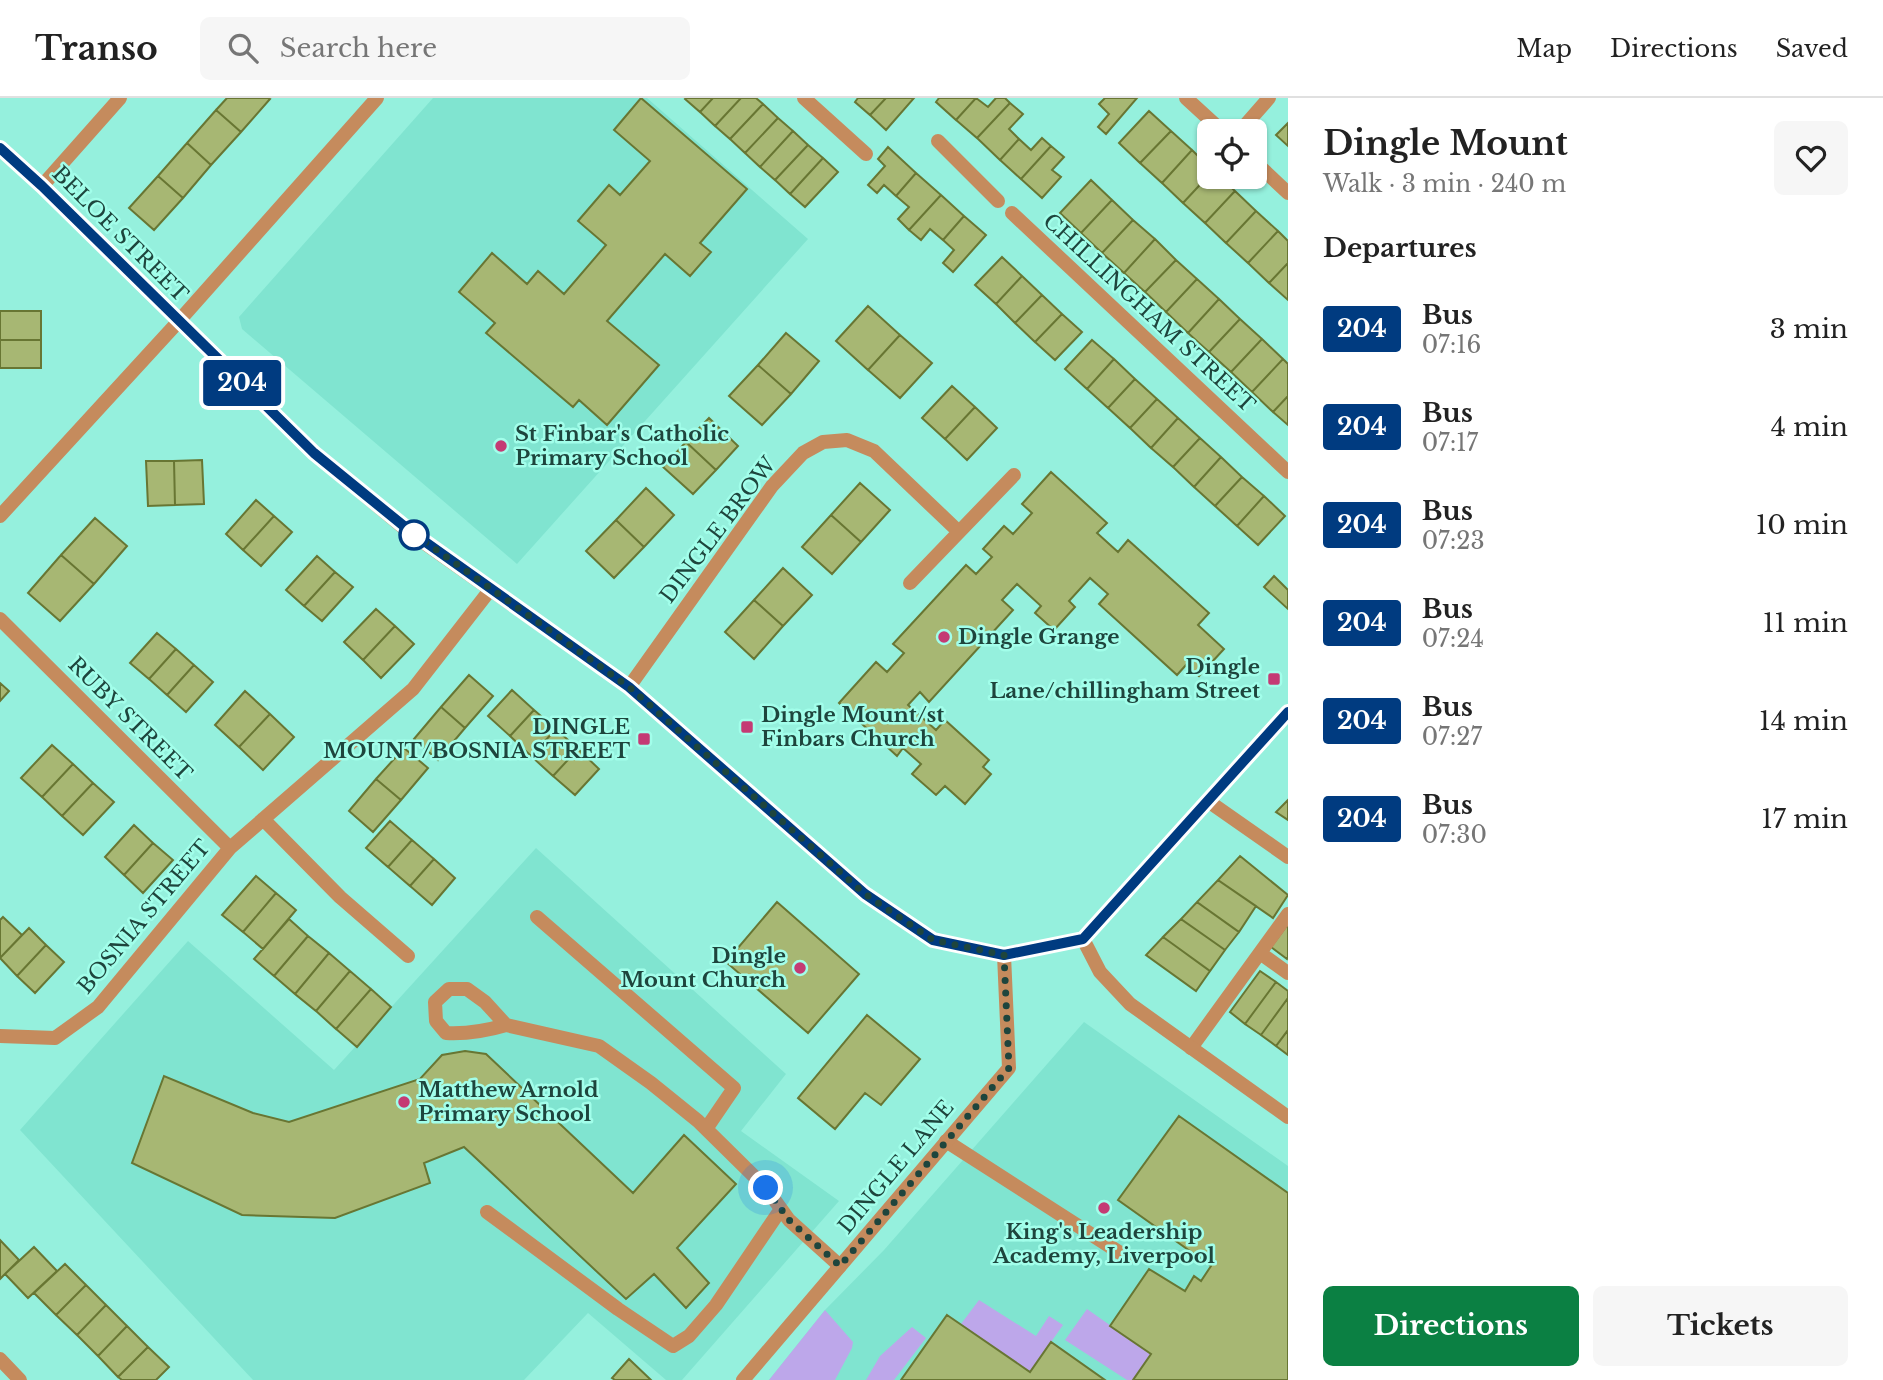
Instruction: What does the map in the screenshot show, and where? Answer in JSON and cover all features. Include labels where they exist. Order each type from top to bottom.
[{"type":"street","points":[[42,186],[120,98]]},
{"type":"street","points":[[0,516],[178,322],[377,98]]},
{"type":"street","points":[[804,98],[866,154]]},
{"type":"street","points":[[1186,98],[1209,119]]},
{"type":"street","points":[[1251,119],[1269,98]]},
{"type":"street","points":[[938,141],[998,201]]},
{"type":"street","name":"BELOE STREET","points":[[0,149],[42,186],[314,453],[410,531],[489,590],[629,687],[865,894],[933,940],[1004,955]]},
{"type":"street","points":[[1267,173],[1288,193]]},
{"type":"street","name":"CHILLINGHAM STREET","points":[[1012,213],[1288,471]]},
{"type":"street","name":"DINGLE BROW","points":[[629,687],[772,486],[803,453],[823,442],[847,440],[874,451],[959,532]]},
{"type":"street","points":[[910,583],[1014,475]]},
{"type":"street","name":"BOSNIA STREET","points":[[0,1036],[55,1038],[98,1007],[230,848],[413,689],[489,590]]},
{"type":"street","name":"RUBY STREET","points":[[0,619],[230,848]]},
{"type":"street","points":[[1004,955],[1083,939],[1288,712]]},
{"type":"street","points":[[1208,801],[1288,858]]},
{"type":"street","points":[[263,819],[340,897],[408,956]]},
{"type":"street","points":[[1191,1048],[1288,914]]},
{"type":"street","points":[[537,917],[734,1088],[706,1129]]},
{"type":"street","points":[[1083,939],[1100,972],[1130,1004],[1288,1117]]},
{"type":"street","points":[[1260,953],[1288,973]]},
{"type":"street","name":"DINGLE LANE","points":[[743,1380],[1009,1068],[1004,955]]},
{"type":"street","points":[[506,1025],[485,1002],[467,989],[449,989],[435,1002],[436,1021],[446,1033],[489,1031],[506,1025],[598,1046],[651,1083],[706,1129],[766,1188],[789,1220],[840,1266]]},
{"type":"street","points":[[946,1142],[1128,1258]]},
{"type":"street","points":[[487,1212],[618,1309],[673,1346],[689,1336],[716,1305],[781,1209]]},
{"type":"street","points":[[0,1359],[20,1380]]},
{"type":"shaded area","name":"St Finbar's Catholic Primary School","points":[[433,98],[647,98],[808,239],[517,564],[242,329],[239,317]]},
{"type":"shaded area","name":"Matthew Arnold Primary School","points":[[536,848],[786,1074],[741,1131],[839,1201],[682,1380],[666,1380],[588,1313],[524,1380],[253,1380],[20,1130],[188,941],[334,1070]]},
{"type":"shaded area","name":"King's Leadership Academy, Liverpool","points":[[1084,1022],[1288,1166],[1288,1380],[769,1380],[825,1310],[884,1250]]},
{"type":"shaded area","points":[[979,1300],[1036,1336],[1049,1316],[1063,1325],[1030,1372],[961,1324]]},
{"type":"shaded area","points":[[1087,1309],[1151,1354],[1133,1380],[1127,1380],[1065,1340]]},
{"type":"shaded area","points":[[825,1310],[853,1342],[835,1380],[769,1380]]},
{"type":"shaded area","points":[[912,1327],[926,1338],[894,1380],[866,1380],[880,1356]]},
{"type":"building","points":[[227,98],[270,99],[241,132],[216,110]]},
{"type":"building","points":[[641,98],[747,189],[700,243],[711,252],[690,276],[665,254],[607,321],[659,365],[607,425],[579,400],[573,407],[486,333],[495,323],[459,292],[492,253],[527,284],[538,271],[564,294],[606,245],[578,221],[609,185],[620,195],[650,161],[614,130]]},
{"type":"building","points":[[686,98],[713,98],[700,112]]},
{"type":"building","points":[[713,98],[741,98],[715,126],[700,112]]},
{"type":"building","points":[[741,98],[756,98],[763,104],[730,139],[715,126]]},
{"type":"building","points":[[858,98],[886,98],[870,115],[855,102]]},
{"type":"building","points":[[886,98],[914,98],[886,130],[870,115]]},
{"type":"building","points":[[939,98],[976,98],[956,120],[936,102]]},
{"type":"building","points":[[976,98],[988,107],[996,98],[1005,98],[1010,103],[977,138],[956,120]]},
{"type":"building","points":[[1105,98],[1137,98],[1106,134],[1098,127],[1109,114],[1099,104]]},
{"type":"building","points":[[1010,103],[1023,114],[1009,129],[1019,139],[1000,160],[977,138]]},
{"type":"building","points":[[763,104],[778,118],[745,153],[730,139]]},
{"type":"building","points":[[216,110],[241,132],[211,165],[187,143]]},
{"type":"building","points":[[1149,111],[1171,131],[1140,163],[1119,143]]},
{"type":"building","points":[[778,118],[793,131],[760,167],[745,153]]},
{"type":"building","points":[[1288,123],[1288,146],[1276,135]]},
{"type":"building","points":[[793,131],[808,145],[775,180],[760,167]]},
{"type":"building","points":[[1171,131],[1192,150],[1162,183],[1140,163]]},
{"type":"building","points":[[1042,138],[1051,146],[1021,179],[1000,160],[1019,139],[1031,150]]},
{"type":"building","points":[[187,143],[211,165],[183,198],[158,176]]},
{"type":"building","points":[[808,145],[823,158],[790,194],[775,180]]},
{"type":"building","points":[[1051,146],[1064,157],[1052,170],[1061,177],[1042,198],[1021,179]]},
{"type":"building","points":[[888,147],[916,173],[896,196],[884,185],[877,193],[868,185],[885,166],[878,159]]},
{"type":"building","points":[[1192,150],[1197,155],[1197,188],[1183,203],[1162,183]]},
{"type":"building","points":[[823,158],[838,172],[805,207],[790,194]]},
{"type":"building","points":[[916,173],[941,195],[909,230],[898,219],[909,207],[896,196]]},
{"type":"building","points":[[158,176],[183,198],[154,230],[129,208]]},
{"type":"building","points":[[1091,180],[1112,200],[1081,233],[1060,213]]},
{"type":"building","points":[[1197,188],[1235,191],[1205,223],[1183,203]]},
{"type":"building","points":[[1235,191],[1256,211],[1226,243],[1205,223]]},
{"type":"building","points":[[941,195],[964,216],[943,240],[930,229],[921,240],[909,230]]},
{"type":"building","points":[[1112,200],[1133,220],[1102,253],[1081,233]]},
{"type":"building","points":[[1256,211],[1278,231],[1248,263],[1226,243]]},
{"type":"building","points":[[964,216],[986,235],[953,272],[943,263],[954,250],[943,240]]},
{"type":"building","points":[[1133,220],[1155,239],[1124,273],[1102,253]]},
{"type":"building","points":[[1278,231],[1288,241],[1288,263],[1269,283],[1248,263]]},
{"type":"building","points":[[1155,239],[1176,260],[1145,292],[1124,273]]},
{"type":"building","points":[[1002,257],[1022,276],[996,304],[975,285]]},
{"type":"building","points":[[1176,260],[1197,279],[1166,312],[1145,292]]},
{"type":"building","points":[[1288,263],[1288,300],[1269,283]]},
{"type":"building","points":[[1022,276],[1042,295],[1015,323],[996,304]]},
{"type":"building","points":[[1197,279],[1219,299],[1188,333],[1166,312]]},
{"type":"building","points":[[1042,295],[1062,314],[1035,342],[1015,323]]},
{"type":"building","points":[[1219,299],[1240,319],[1209,352],[1188,333]]},
{"type":"building","points":[[868,306],[900,335],[868,370],[836,341]]},
{"type":"building","points":[[0,311],[41,311],[41,340],[0,340]]},
{"type":"building","points":[[1062,314],[1082,332],[1055,360],[1035,342]]},
{"type":"building","points":[[1240,319],[1262,339],[1231,372],[1209,352]]},
{"type":"building","points":[[786,333],[819,361],[791,394],[758,365]]},
{"type":"building","points":[[900,335],[932,363],[900,398],[868,370]]},
{"type":"building","points":[[1262,339],[1283,359],[1252,392],[1231,372]]},
{"type":"building","points":[[0,340],[41,340],[41,368],[0,368]]},
{"type":"building","points":[[1092,340],[1114,359],[1087,389],[1065,369]]},
{"type":"building","points":[[1114,359],[1135,379],[1108,408],[1087,389]]},
{"type":"building","points":[[1283,359],[1288,364],[1288,396],[1273,412],[1252,392]]},
{"type":"building","points":[[758,365],[791,394],[762,425],[729,396]]},
{"type":"building","points":[[1135,379],[1157,399],[1130,428],[1108,408]]},
{"type":"building","points":[[952,386],[975,407],[945,439],[922,418]]},
{"type":"building","points":[[1288,396],[1288,425],[1273,412]]},
{"type":"building","points":[[1157,399],[1178,418],[1151,448],[1130,428]]},
{"type":"building","points":[[975,407],[997,428],[967,460],[945,439]]},
{"type":"building","points":[[709,418],[738,446],[716,470],[686,442]]},
{"type":"building","points":[[1178,418],[1200,438],[1173,467],[1151,448]]},
{"type":"building","points":[[1200,438],[1221,457],[1194,487],[1173,467]]},
{"type":"building","points":[[686,442],[716,470],[693,494],[663,467]]},
{"type":"building","points":[[1221,457],[1242,477],[1215,506],[1194,487]]},
{"type":"building","points":[[202,460],[204,504],[175,505],[174,461]]},
{"type":"building","points":[[146,461],[174,461],[175,505],[148,506]]},
{"type":"building","name":"Dingle Grange","points":[[1051,472],[1107,523],[1097,533],[1118,552],[1128,540],[1209,613],[1198,625],[1224,649],[1199,676],[1186,665],[1177,675],[1099,604],[1108,594],[1090,578],[1069,601],[1075,607],[1054,630],[1035,613],[1041,606],[1017,584],[1002,600],[1013,610],[929,702],[920,692],[908,705],[936,730],[945,720],[989,760],[983,767],[991,774],[965,804],[945,786],[936,795],[912,774],[921,764],[903,748],[897,756],[839,703],[876,662],[887,672],[904,653],[893,644],[966,565],[976,574],[992,557],[983,549],[1004,526],[1013,534],[1032,513],[1022,504]]},
{"type":"building","points":[[1242,477],[1264,496],[1237,526],[1215,506]]},
{"type":"building","points":[[860,483],[890,510],[861,542],[831,515]]},
{"type":"building","points":[[646,488],[674,515],[644,547],[616,520]]},
{"type":"building","points":[[1264,496],[1285,516],[1258,545],[1237,526]]},
{"type":"building","points":[[256,500],[274,516],[243,550],[226,534]]},
{"type":"building","points":[[831,515],[861,542],[832,574],[802,547]]},
{"type":"building","points":[[274,516],[292,532],[261,566],[243,550]]},
{"type":"building","points":[[95,518],[127,546],[94,584],[61,555]]},
{"type":"building","points":[[616,520],[644,547],[614,578],[586,551]]},
{"type":"building","points":[[61,555],[94,584],[60,621],[28,593]]},
{"type":"building","points":[[317,556],[335,572],[304,606],[286,590]]},
{"type":"building","points":[[783,568],[812,595],[783,626],[754,600]]},
{"type":"building","points":[[335,572],[353,587],[322,621],[304,606]]},
{"type":"building","points":[[1274,576],[1288,590],[1288,609],[1264,587]]},
{"type":"building","points":[[754,600],[783,626],[754,659],[725,632]]},
{"type":"building","points":[[376,609],[395,626],[363,660],[344,642]]},
{"type":"building","points":[[395,626],[414,644],[381,678],[363,660]]},
{"type":"building","points":[[157,633],[176,649],[149,679],[130,663]]},
{"type":"building","points":[[176,649],[194,665],[167,695],[149,679]]},
{"type":"building","points":[[194,665],[213,682],[186,712],[167,695]]},
{"type":"building","points":[[469,675],[493,696],[465,728],[441,707]]},
{"type":"building","points":[[0,683],[9,691],[0,701]]},
{"type":"building","points":[[512,690],[534,710],[510,736],[488,716]]},
{"type":"building","points":[[245,691],[270,714],[239,747],[215,725]]},
{"type":"building","points":[[441,707],[465,728],[438,760],[414,739]]},
{"type":"building","points":[[534,710],[556,729],[531,756],[510,736]]},
{"type":"building","points":[[270,714],[294,737],[263,770],[239,747]]},
{"type":"building","points":[[556,729],[578,749],[553,776],[531,756]]},
{"type":"building","points":[[52,745],[73,764],[42,797],[21,778]]},
{"type":"building","points":[[404,748],[428,768],[401,800],[376,779]]},
{"type":"building","points":[[578,749],[599,769],[575,795],[553,776]]},
{"type":"building","points":[[73,764],[93,783],[62,816],[42,797]]},
{"type":"building","points":[[376,779],[401,800],[373,832],[349,811]]},
{"type":"building","points":[[93,783],[114,802],[83,835],[62,816]]},
{"type":"building","points":[[1288,800],[1288,820],[1276,812]]},
{"type":"building","points":[[390,821],[412,840],[388,867],[366,848]]},
{"type":"building","points":[[134,825],[153,843],[124,875],[105,857]]},
{"type":"building","points":[[412,840],[434,859],[410,886],[388,867]]},
{"type":"building","points":[[153,843],[173,860],[143,893],[124,875]]},
{"type":"building","points":[[1240,856],[1288,895],[1273,918],[1218,880]]},
{"type":"building","points":[[434,859],[455,878],[432,905],[410,886]]},
{"type":"building","points":[[256,876],[276,893],[243,932],[222,915]]},
{"type":"building","points":[[1218,880],[1256,906],[1239,932],[1197,902]]},
{"type":"building","points":[[276,893],[296,910],[263,949],[243,932]]},
{"type":"building","points":[[777,902],[859,974],[808,1033],[726,962]]},
{"type":"building","points":[[1197,902],[1239,932],[1225,950],[1181,919]]},
{"type":"building","points":[[3,917],[22,935],[0,958],[0,920]]},
{"type":"building","points":[[289,919],[308,936],[274,976],[254,959]]},
{"type":"building","points":[[1181,919],[1225,950],[1210,971],[1163,937]]},
{"type":"building","points":[[1288,924],[1288,957],[1287,959],[1271,947]]},
{"type":"building","points":[[29,928],[46,945],[17,976],[0,958]]},
{"type":"building","points":[[308,936],[329,953],[295,994],[274,976]]},
{"type":"building","points":[[1163,937],[1210,971],[1196,991],[1146,955]]},
{"type":"building","points":[[46,945],[64,962],[35,993],[17,976]]},
{"type":"building","points":[[329,953],[350,971],[316,1011],[295,994]]},
{"type":"building","points":[[350,971],[371,989],[336,1029],[316,1011]]},
{"type":"building","points":[[1260,971],[1276,982],[1245,1024],[1230,1012]]},
{"type":"building","points":[[1276,982],[1288,991],[1288,998],[1261,1035],[1245,1024]]},
{"type":"building","points":[[371,989],[391,1007],[357,1047],[336,1029]]},
{"type":"building","points":[[1288,998],[1288,1030],[1276,1046],[1261,1035]]},
{"type":"building","points":[[867,1015],[920,1059],[881,1105],[865,1093],[835,1129],[798,1098]]},
{"type":"building","points":[[1288,1030],[1288,1055],[1276,1046]]},
{"type":"building","points":[[465,1051],[486,1054],[633,1193],[684,1135],[736,1184],[677,1248],[709,1283],[686,1308],[654,1274],[626,1299],[464,1147],[424,1163],[430,1183],[335,1218],[242,1215],[132,1163],[164,1076],[253,1113],[289,1122],[420,1079],[442,1055]]},
{"type":"building","points":[[1179,1116],[1288,1193],[1288,1380],[1133,1380],[1151,1354],[1110,1326],[1149,1269],[1185,1291],[1194,1276],[1201,1281],[1211,1266],[1118,1200]]},
{"type":"building","points":[[0,1240],[19,1260],[0,1279]]},
{"type":"building","points":[[34,1247],[57,1271],[28,1298],[5,1274]]},
{"type":"building","points":[[65,1264],[86,1285],[56,1315],[34,1293]]},
{"type":"building","points":[[86,1285],[106,1305],[77,1335],[56,1315]]},
{"type":"building","points":[[106,1305],[127,1326],[98,1356],[77,1335]]},
{"type":"building","points":[[947,1315],[1030,1372],[1051,1342],[1105,1380],[901,1380]]},
{"type":"building","points":[[127,1326],[148,1347],[118,1377],[98,1356]]},
{"type":"building","points":[[148,1347],[169,1367],[156,1380],[122,1380],[118,1377]]},
{"type":"building","points":[[629,1359],[651,1380],[612,1378]]},
{"type":"bus line","name":"204","points":[[0,148],[314,453],[410,531],[489,590],[629,687],[782,824],[865,894],[933,940],[1004,955],[1083,939],[1288,712]]},
{"type":"place","name":"St Finbar's Catholic Primary School","points":[[501,446]]},
{"type":"place","name":"Dingle Grange","points":[[944,637]]},
{"type":"place","name":"Dingle Lane/chillingham Street","points":[[1274,679]]},
{"type":"place","name":"Dingle Mount/st Finbars Church","points":[[747,727]]},
{"type":"place","name":"DINGLE MOUNT/BOSNIA STREET","points":[[644,739]]},
{"type":"place","name":"Dingle Mount Church","points":[[800,968]]},
{"type":"place","name":"Matthew Arnold Primary School","points":[[404,1102]]},
{"type":"place","name":"King's Leadership Academy, Liverpool","points":[[1104,1208]]},
{"type":"route","points":[[414,535],[410,531],[489,590],[629,687],[782,824],[865,894],[933,940],[1004,955],[1009,1068],[840,1266],[789,1220],[766,1188]]}]
